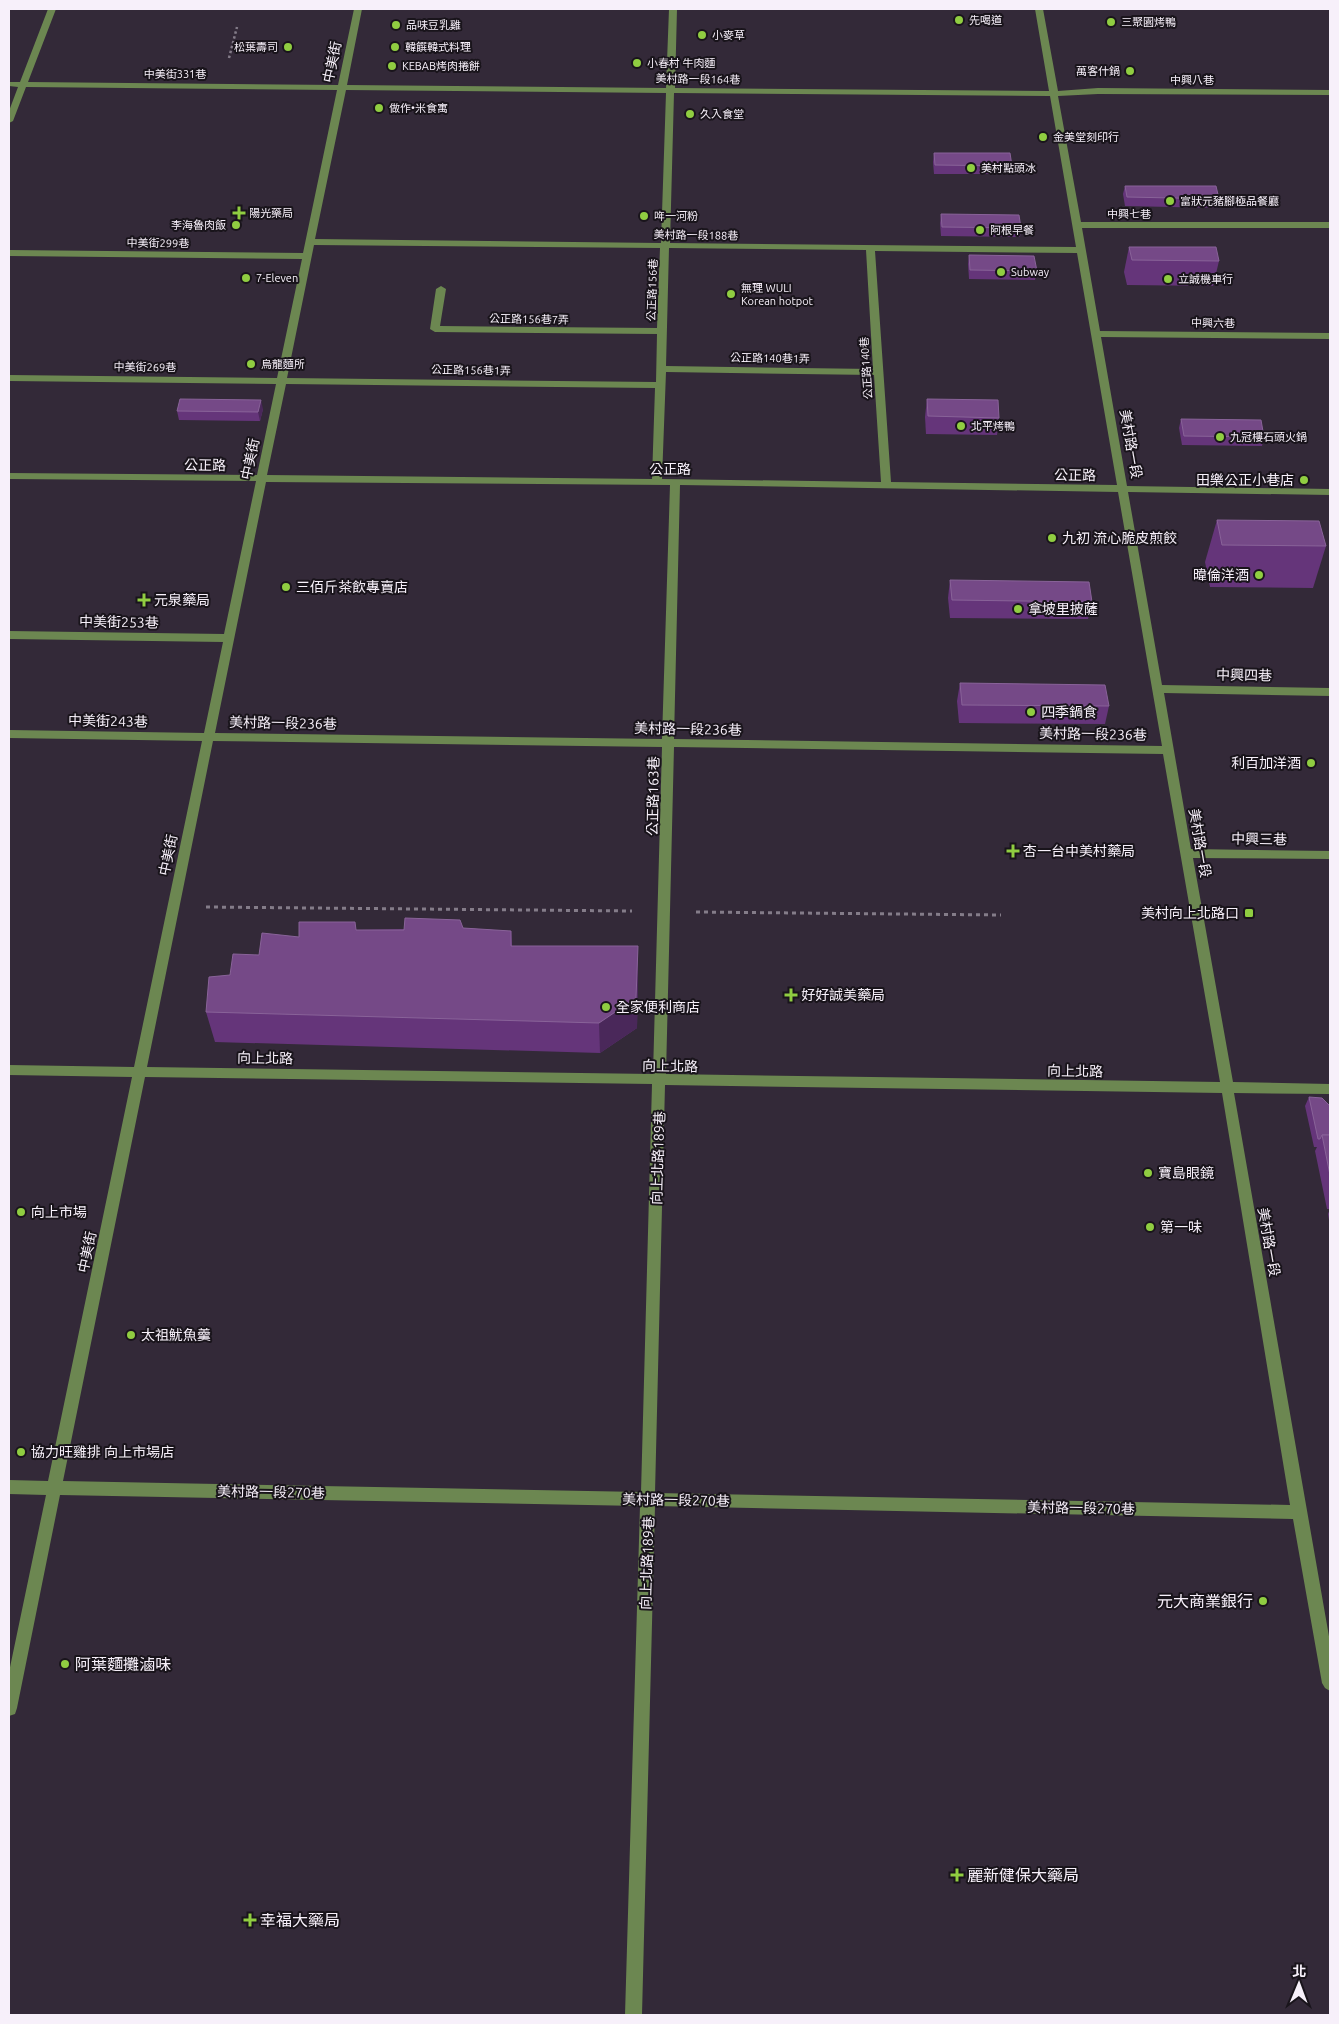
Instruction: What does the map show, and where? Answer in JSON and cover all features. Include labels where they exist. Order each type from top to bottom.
[{"type":"street","points":[[9,121],[52,9]]},
{"type":"street","name":"中美街","points":[[9,1708],[358,9]]},
{"type":"street","name":"公正路156巷","points":[[657,482],[673,9]]},
{"type":"street","name":"美村路一段","points":[[1039,9],[1330,1682]]},
{"type":"street","name":"中美街331巷","points":[[9,84],[342,87]]},
{"type":"street","name":"美村路一段164巷","points":[[342,87],[1054,94]]},
{"type":"street","name":"中興八巷","points":[[1054,94],[1098,91],[1330,92]]},
{"type":"street","name":"中興七巷","points":[[1077,225],[1330,225]]},
{"type":"street","name":"美村路一段188巷","points":[[309,242],[1082,250]]},
{"type":"street","name":"公正路140巷","points":[[870,248],[886,486]]},
{"type":"street","name":"中美街299巷","points":[[9,253],[306,256]]},
{"type":"street","name":"公正路156巷7弄","points":[[441,289],[435,329],[662,331]]},
{"type":"street","name":"中興六巷","points":[[1096,334],[1330,336]]},
{"type":"street","name":"公正路140巷1弄","points":[[661,369],[878,372]]},
{"type":"street","name":"中美街269巷","points":[[9,378],[281,381]]},
{"type":"street","name":"公正路156巷1弄","points":[[281,381],[660,385]]},
{"type":"street","name":"公正路","points":[[9,476],[675,482],[1330,492]]},
{"type":"street","name":"公正路163巷","points":[[660,1081],[675,482]]},
{"type":"street","name":"中美街253巷","points":[[9,635],[228,638]]},
{"type":"street","name":"中興四巷","points":[[1158,689],[1330,692]]},
{"type":"street","name":"中美街243巷","points":[[9,734],[208,737]]},
{"type":"street","name":"美村路一段236巷","points":[[208,737],[1169,750]]},
{"type":"street","name":"中興三巷","points":[[1187,853],[1330,855]]},
{"type":"street","name":"向上北路","points":[[9,1070],[660,1081],[1326,1089]]},
{"type":"street","name":"向上北路189巷","points":[[634,2015],[660,1081]]},
{"type":"street","points":[[1326,1089],[1330,1099]]},
{"type":"street","name":"美村路一段270巷","points":[[9,1487],[1299,1512]]},
{"type":"path","points":[[173,906],[1001,915]]},
{"type":"building","points":[[934,153],[1010,153],[1012,166],[935,165]]},
{"type":"building","points":[[1125,186],[1216,186],[1219,199],[1127,197]]},
{"type":"building","points":[[941,214],[1019,215],[1021,228],[942,227]]},
{"type":"building","points":[[1129,247],[1216,247],[1219,261],[1132,260]]},
{"type":"building","points":[[969,255],[1034,256],[1037,271],[970,270]]},
{"type":"building","points":[[180,399],[261,400],[258,412],[177,411]]},
{"type":"building","points":[[927,399],[998,400],[999,418],[928,416]]},
{"type":"building","points":[[1181,419],[1261,420],[1264,437],[1184,436]]},
{"type":"building","points":[[1217,520],[1319,521],[1326,546],[1222,545]]},
{"type":"building","points":[[950,580],[1089,582],[1092,602],[952,600]]},
{"type":"building","points":[[960,683],[1105,685],[1109,706],[962,705]]},
{"type":"building","points":[[405,918],[460,920],[463,928],[511,931],[511,946],[638,946],[636,998],[599,1023],[206,1012],[209,977],[230,975],[233,954],[259,955],[262,933],[299,937],[299,922],[355,922],[356,930],[404,930]]},
{"type":"building","points":[[1309,1097],[1322,1098],[1330,1106],[1330,1135],[1322,1135],[1320,1139],[1318,1139]]},
{"type":"building","points":[[1322,1135],[1330,1135],[1330,1175]]},
{"type":"place","name":"先喝道","points":[[959,20]]},
{"type":"place","name":"三聚園烤鴨","points":[[1111,22]]},
{"type":"place","name":"品味豆乳雞","points":[[396,25]]},
{"type":"place","name":"小麥草","points":[[702,35]]},
{"type":"place","name":"松葉壽司","points":[[288,47]]},
{"type":"place","name":"韓饌韓式料理","points":[[395,47]]},
{"type":"place","name":"小春村 牛肉麵","points":[[637,63]]},
{"type":"place","name":"KEBAB烤肉捲餅","points":[[392,66]]},
{"type":"place","name":"萬客什鍋","points":[[1130,71]]},
{"type":"place","name":"做作•米食寓","points":[[379,108]]},
{"type":"place","name":"久入食堂","points":[[690,114]]},
{"type":"place","name":"金美堂刻印行","points":[[1043,137]]},
{"type":"place","name":"美村點頭冰","points":[[971,168]]},
{"type":"place","name":"富狀元豬腳極品餐廳","points":[[1170,201]]},
{"type":"place","name":"陽光藥局","points":[[239,213]]},
{"type":"place","name":"哖一河粉","points":[[644,216]]},
{"type":"place","name":"李海魯肉飯","points":[[236,225]]},
{"type":"place","name":"阿根早餐","points":[[980,230]]},
{"type":"place","name":"Subway","points":[[1001,272]]},
{"type":"place","name":"7-Eleven","points":[[246,278]]},
{"type":"place","name":"立誠機車行","points":[[1168,279]]},
{"type":"place","name":"無理 WULI Korean hotpot","points":[[731,294]]},
{"type":"place","name":"烏龍麵所","points":[[251,364]]},
{"type":"place","name":"北平烤鴨","points":[[961,426]]},
{"type":"place","name":"九冠樓石頭火鍋","points":[[1220,437]]},
{"type":"place","name":"田樂公正小巷店","points":[[1304,480]]},
{"type":"place","name":"九初 流心脆皮煎餃","points":[[1052,538]]},
{"type":"place","name":"暐倫洋酒","points":[[1259,575]]},
{"type":"place","name":"三佰斤茶飲專賣店","points":[[286,587]]},
{"type":"place","name":"元泉藥局","points":[[144,600]]},
{"type":"place","name":"拿坡里披薩","points":[[1018,609]]},
{"type":"place","name":"四季鍋食","points":[[1031,712]]},
{"type":"place","name":"利百加洋酒","points":[[1311,763]]},
{"type":"place","name":"杏一台中美村藥局","points":[[1013,851]]},
{"type":"place","name":"美村向上北路口","points":[[1249,913]]},
{"type":"place","name":"好好誠美藥局","points":[[791,995]]},
{"type":"place","name":"全家便利商店","points":[[606,1007]]},
{"type":"place","name":"寶島眼鏡","points":[[1148,1173]]},
{"type":"place","name":"向上市場","points":[[21,1212]]},
{"type":"place","name":"第一味","points":[[1150,1227]]},
{"type":"place","name":"太祖魷魚羹","points":[[131,1335]]},
{"type":"place","name":"協力旺雞排 向上市場店","points":[[21,1452]]},
{"type":"place","name":"元大商業銀行","points":[[1263,1601]]},
{"type":"place","name":"阿葉麵攤滷味","points":[[65,1664]]},
{"type":"place","name":"麗新健保大藥局","points":[[957,1875]]},
{"type":"place","name":"幸福大藥局","points":[[250,1920]]}]
